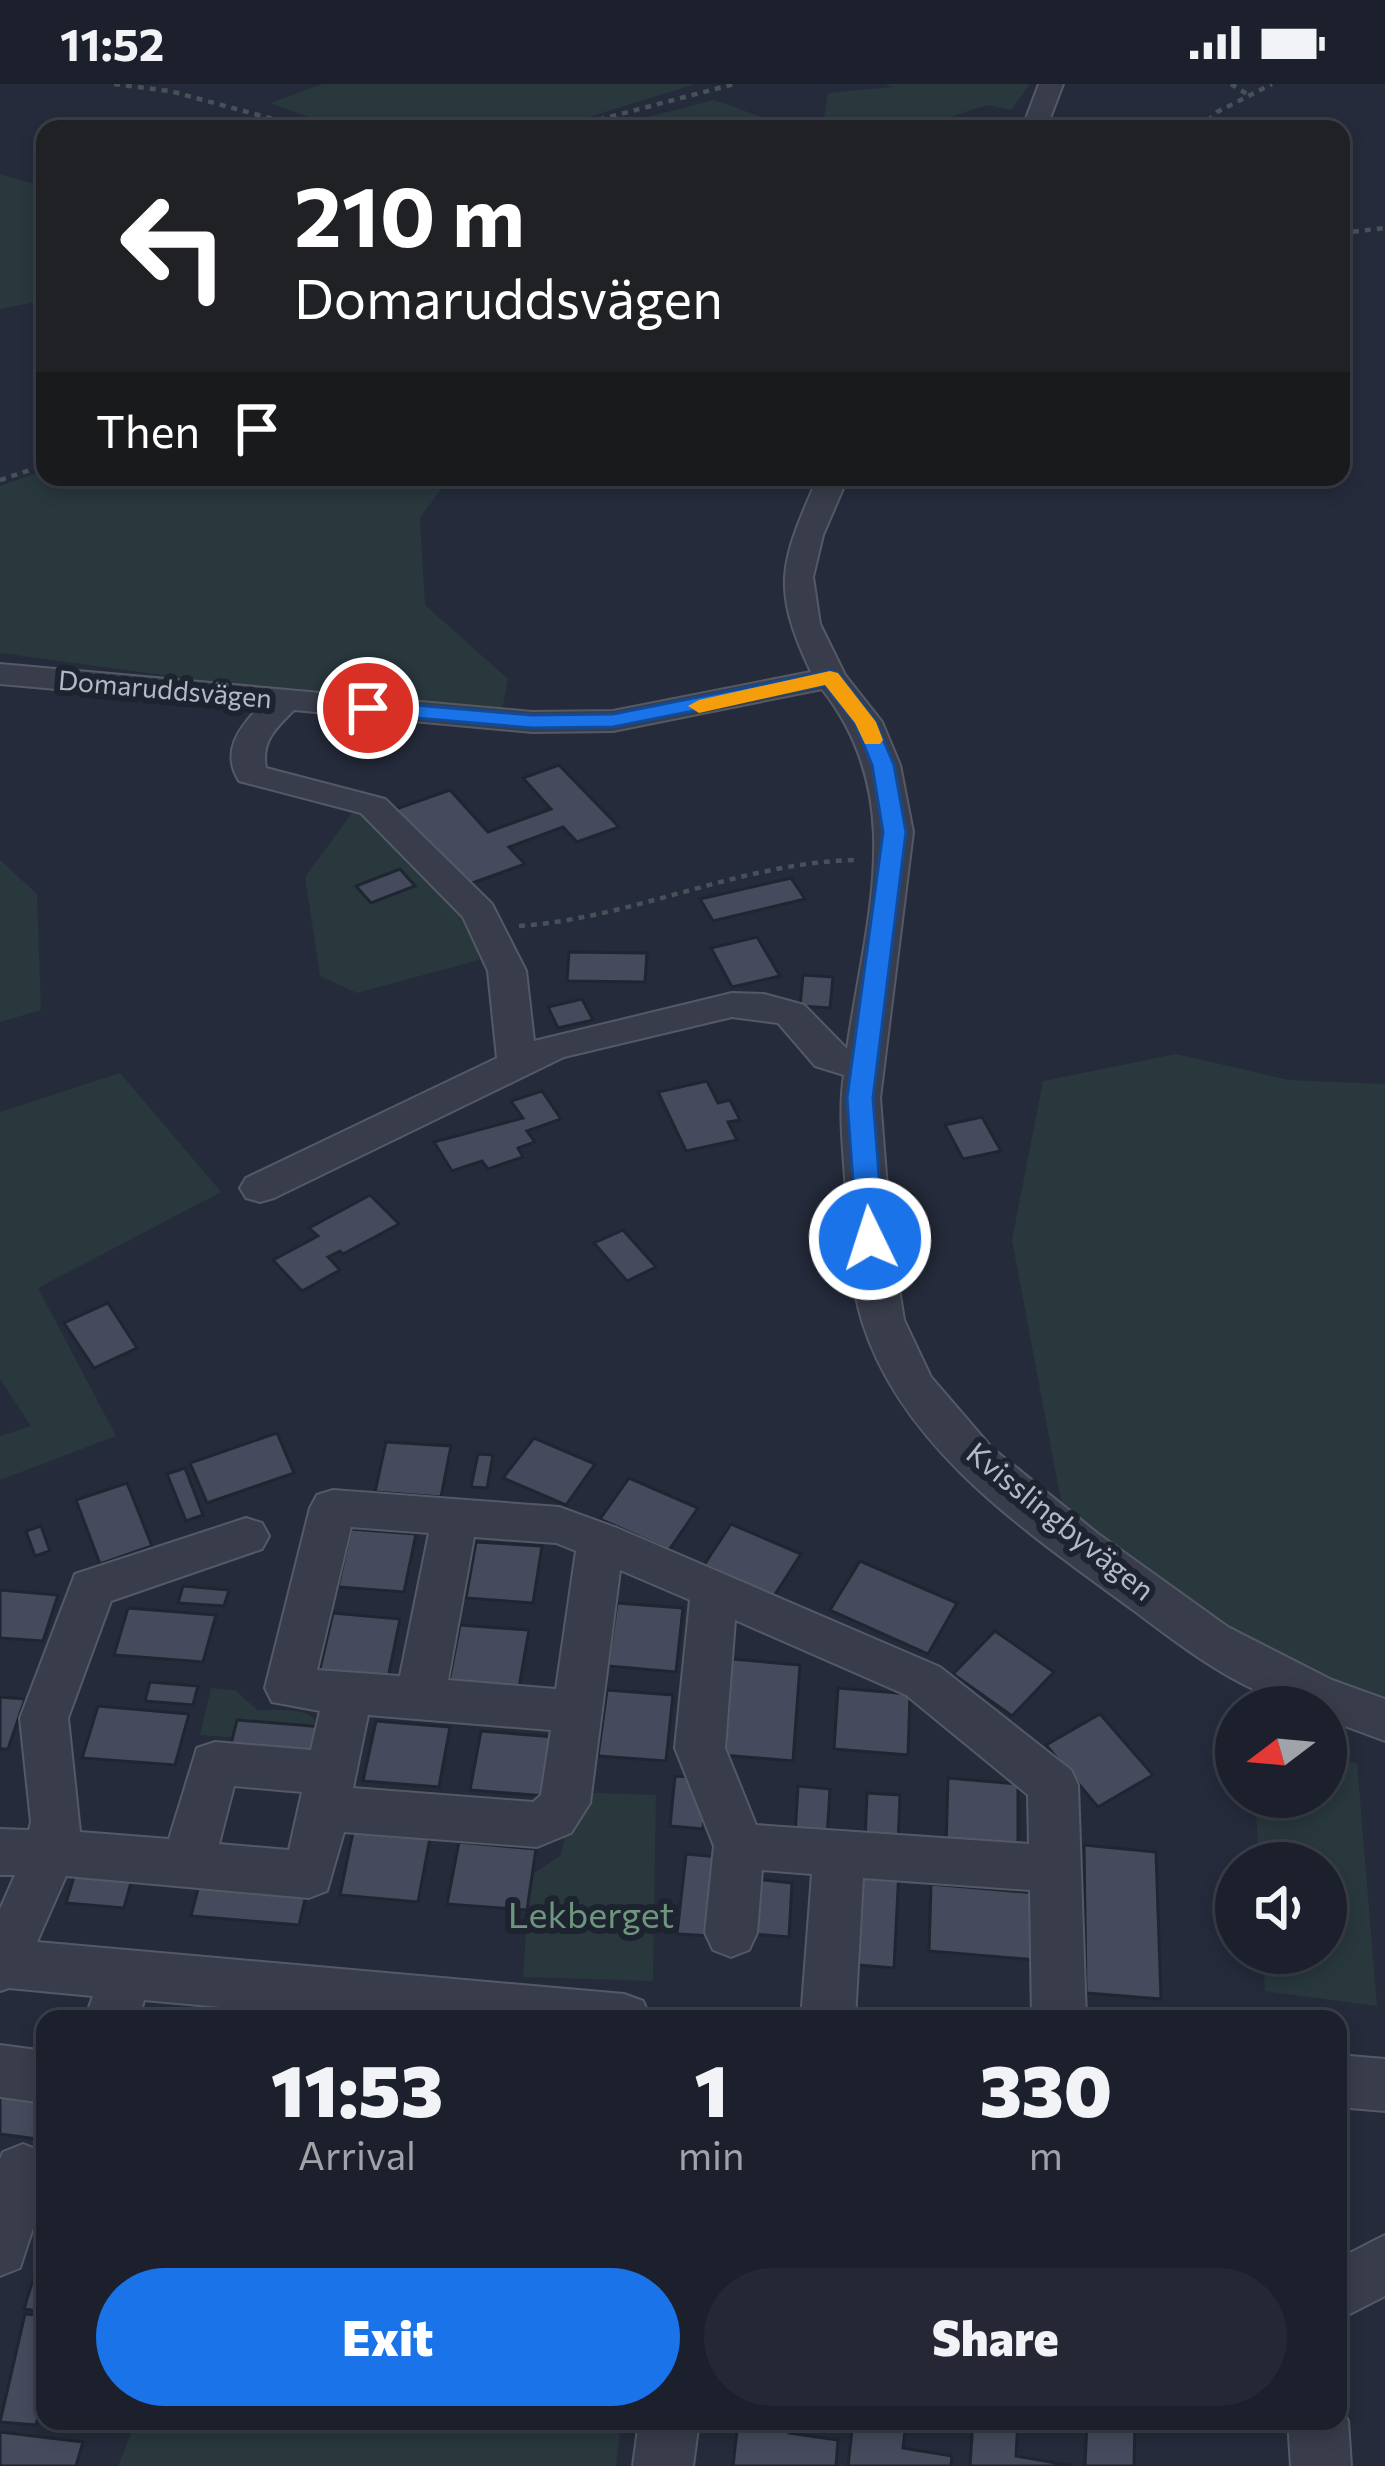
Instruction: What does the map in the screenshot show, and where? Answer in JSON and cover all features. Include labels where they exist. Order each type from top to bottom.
[{"type":"street","points":[[1037,120],[1051,84]]},
{"type":"street","name":"Kvisslingbyvägen","points":[[829,486],[808,535],[797,577],[804,624],[830,678],[865,722],[883,765],[895,832],[860,1098],[870,1239],[883,1319],[913,1386],[976,1460],[1211,1641],[1315,1694],[1385,1720]]},
{"type":"street","name":"Domaruddsvägen","points":[[0,674],[532,722],[613,721],[830,678]]},
{"type":"street","points":[[285,701],[250,734],[245,760],[251,774],[373,806],[479,912],[507,971],[517,1063]]},
{"type":"street","points":[[260,1188],[553,1048],[732,1005],[764,1006],[790,1014],[829,1057],[863,1066]]},
{"type":"street","points":[[574,1711],[289,1688],[333,1508],[559,1526],[923,1681],[1053,1785],[1058,2010]]},
{"type":"street","points":[[420,1698],[455,1518]]},
{"type":"street","points":[[246,1536],[92,1588],[44,1718],[56,1822],[51,1852],[0,1964],[119,1996],[425,2010]]},
{"type":"street","points":[[188,1864],[215,1763],[327,1790],[537,1825],[554,1817],[565,1803],[574,1711],[601,1541]]},
{"type":"street","points":[[714,1590],[700,1748],[739,1846],[731,1933]]},
{"type":"street","points":[[0,1852],[51,1852],[309,1875],[349,1693]]},
{"type":"street","points":[[739,1846],[1055,1869]]},
{"type":"street","points":[[829,2010],[839,1854]]},
{"type":"street","points":[[0,2072],[36,2077]]},
{"type":"street","points":[[1347,2082],[1385,2086]]},
{"type":"street","points":[[0,2248],[22,2171]]},
{"type":"street","points":[[1347,2286],[1385,2264]]},
{"type":"street","points":[[663,2466],[668,2430]]},
{"type":"street","points":[[1319,2430],[1321,2466]]},
{"type":"path","points":[[114,84],[170,91],[277,120]]},
{"type":"path","points":[[598,120],[734,84]]},
{"type":"path","points":[[1232,84],[1250,96]]},
{"type":"path","points":[[1209,120],[1272,84]]},
{"type":"path","points":[[1350,232],[1385,228]]},
{"type":"path","points":[[0,480],[36,468]]},
{"type":"path","points":[[487,928],[615,914],[746,874],[824,858],[891,862]]},
{"type":"green space","points":[[322,84],[696,84],[579,120],[316,120],[271,103]]},
{"type":"green space","points":[[884,84],[1030,84],[1011,110],[988,105],[940,120],[824,120],[828,93],[893,87]]},
{"type":"green space","points":[[714,100],[771,120],[636,120]]},
{"type":"green space","points":[[0,174],[36,184],[36,302],[0,309]]},
{"type":"green space","points":[[36,473],[36,486],[443,486],[420,518],[425,605],[508,679],[502,711],[215,682],[0,653],[0,486]]},
{"type":"green space","points":[[355,809],[375,816],[470,916],[479,960],[357,993],[320,976],[305,877]]},
{"type":"green space","points":[[0,860],[37,894],[41,1010],[0,1022]]},
{"type":"green space","points":[[1176,1054],[1289,1080],[1385,1084],[1385,1718],[1347,1701],[1347,1686],[1314,1686],[1255,1659],[1064,1517],[1012,1240],[1043,1081]]},
{"type":"green space","points":[[120,1073],[221,1192],[38,1288],[116,1436],[0,1480],[0,1436],[31,1426],[0,1379],[0,1112]]},
{"type":"green space","points":[[211,1688],[235,1690],[257,1710],[310,1716],[318,1731],[316,1744],[200,1735]]},
{"type":"green space","points":[[1347,1761],[1357,1763],[1377,2006],[1265,1991],[1264,1974],[1347,1974],[1347,1842],[1258,1842],[1256,1818],[1347,1818]]},
{"type":"green space","name":"Lekberget","points":[[573,1792],[656,1795],[653,1981],[523,1977],[530,1876],[561,1855]]},
{"type":"green space","points":[[132,2430],[620,2430],[616,2466],[118,2466]]},
{"type":"building","points":[[559,765],[619,827],[577,842],[563,827],[509,847],[525,864],[464,886],[396,809],[450,790],[488,832],[551,809],[523,778]]},
{"type":"building","points":[[400,869],[415,886],[371,903],[356,886]]},
{"type":"building","points":[[791,878],[805,899],[713,921],[700,899]]},
{"type":"building","points":[[757,937],[780,976],[732,987],[711,948]]},
{"type":"building","points":[[569,952],[647,953],[645,982],[567,981]]},
{"type":"building","points":[[803,975],[833,977],[830,1008],[800,1006]]},
{"type":"building","points":[[582,999],[593,1020],[558,1028],[548,1007]]},
{"type":"building","points":[[707,1081],[718,1103],[730,1100],[740,1120],[728,1122],[737,1140],[686,1151],[658,1092]]},
{"type":"building","points":[[542,1091],[561,1119],[527,1131],[535,1142],[518,1148],[523,1157],[488,1169],[482,1161],[452,1171],[434,1142],[523,1118],[511,1101]]},
{"type":"building","points":[[982,1117],[1001,1151],[963,1159],[945,1125]]},
{"type":"building","points":[[370,1195],[399,1224],[343,1254],[328,1257],[340,1270],[302,1291],[273,1260],[318,1236],[309,1228]]},
{"type":"building","points":[[623,1230],[656,1267],[627,1281],[594,1243]]},
{"type":"building","points":[[108,1303],[137,1348],[94,1368],[64,1323]]},
{"type":"building","points":[[277,1433],[294,1473],[207,1503],[190,1463]]},
{"type":"building","points":[[534,1438],[595,1464],[566,1505],[503,1478]]},
{"type":"building","points":[[386,1442],[451,1446],[441,1497],[375,1492]]},
{"type":"building","points":[[478,1454],[493,1455],[487,1488],[471,1487]]},
{"type":"building","points":[[185,1468],[203,1515],[186,1521],[167,1474]]},
{"type":"building","points":[[629,1478],[698,1508],[669,1550],[600,1519]]},
{"type":"building","points":[[127,1483],[152,1546],[100,1564],[76,1500]]},
{"type":"building","points":[[731,1524],[801,1554],[774,1596],[704,1565]]},
{"type":"building","points":[[41,1526],[50,1551],[35,1556],[26,1531]]},
{"type":"building","points":[[351,1529],[416,1534],[404,1592],[338,1587]]},
{"type":"building","points":[[476,1542],[542,1546],[533,1603],[466,1598]]},
{"type":"building","points":[[860,1561],[957,1603],[928,1654],[830,1610]]},
{"type":"building","points":[[183,1586],[229,1590],[224,1606],[178,1603]]},
{"type":"building","points":[[0,1590],[58,1595],[43,1641],[0,1638]]},
{"type":"building","points":[[617,1603],[683,1608],[676,1672],[608,1666]]},
{"type":"building","points":[[128,1608],[216,1615],[203,1662],[114,1655]]},
{"type":"building","points":[[333,1613],[400,1619],[388,1678],[319,1673]]},
{"type":"building","points":[[460,1625],[529,1630],[518,1693],[448,1687]]},
{"type":"building","points":[[995,1631],[1054,1672],[1012,1716],[953,1674]]},
{"type":"building","points":[[732,1659],[800,1665],[793,1761],[722,1755]]},
{"type":"building","points":[[150,1682],[198,1686],[193,1705],[145,1701]]},
{"type":"building","points":[[838,1688],[910,1694],[908,1755],[834,1749]]},
{"type":"building","points":[[607,1690],[673,1695],[666,1761],[598,1756]]},
{"type":"building","points":[[0,1697],[25,1699],[8,1749],[0,1749]]},
{"type":"building","points":[[98,1706],[189,1714],[175,1765],[82,1758]]},
{"type":"building","points":[[1100,1714],[1153,1775],[1098,1807],[1046,1745]]},
{"type":"building","points":[[237,1720],[324,1727],[318,1756],[230,1748]]},
{"type":"building","points":[[376,1721],[450,1727],[439,1787],[363,1781]]},
{"type":"building","points":[[481,1731],[555,1737],[545,1796],[470,1790]]},
{"type":"building","points":[[675,1776],[708,1778],[703,1829],[670,1826]]},
{"type":"building","points":[[948,1778],[1018,1784],[1018,1852],[946,1846]]},
{"type":"building","points":[[798,1786],[830,1789],[827,1837],[795,1835]]},
{"type":"building","points":[[867,1793],[900,1795],[898,1844],[865,1841]]},
{"type":"building","points":[[353,1832],[430,1838],[418,1902],[340,1895]]},
{"type":"building","points":[[459,1842],[536,1849],[527,1910],[447,1904]]},
{"type":"building","points":[[1084,1845],[1156,1852],[1161,1999],[1086,1993]]},
{"type":"building","points":[[686,1854],[720,1857],[712,1936],[677,1934]]},
{"type":"building","points":[[862,1867],[899,1870],[894,1968],[858,1965]]},
{"type":"building","points":[[76,1870],[133,1875],[124,1908],[66,1903]]},
{"type":"building","points":[[755,1879],[792,1883],[789,1937],[751,1934]]},
{"type":"building","points":[[931,1884],[1047,1894],[1047,1961],[929,1951]]},
{"type":"building","points":[[199,1885],[306,1895],[299,1925],[191,1916]]},
{"type":"building","points":[[0,2096],[36,2100],[36,2139],[0,2134]]},
{"type":"building","points":[[36,2270],[36,2311],[24,2309]]},
{"type":"building","points":[[25,2314],[36,2315],[36,2425],[0,2422]]},
{"type":"building","points":[[737,2430],[790,2430],[838,2440],[836,2466],[733,2466]]},
{"type":"building","points":[[852,2430],[905,2430],[903,2448],[952,2456],[951,2466],[848,2466]]},
{"type":"building","points":[[972,2430],[1017,2430],[1016,2456],[1073,2466],[970,2466]]},
{"type":"building","points":[[1087,2430],[1135,2430],[1134,2466],[1085,2466]]},
{"type":"building","points":[[0,2432],[83,2442],[76,2466],[0,2466]]},
{"type":"slow traffic","points":[[699,706],[830,678],[865,722],[872,740]]},
{"type":"route","points":[[368,708],[532,722],[613,721],[830,678],[865,722],[883,765],[895,832],[860,1098],[870,1239]]}]
